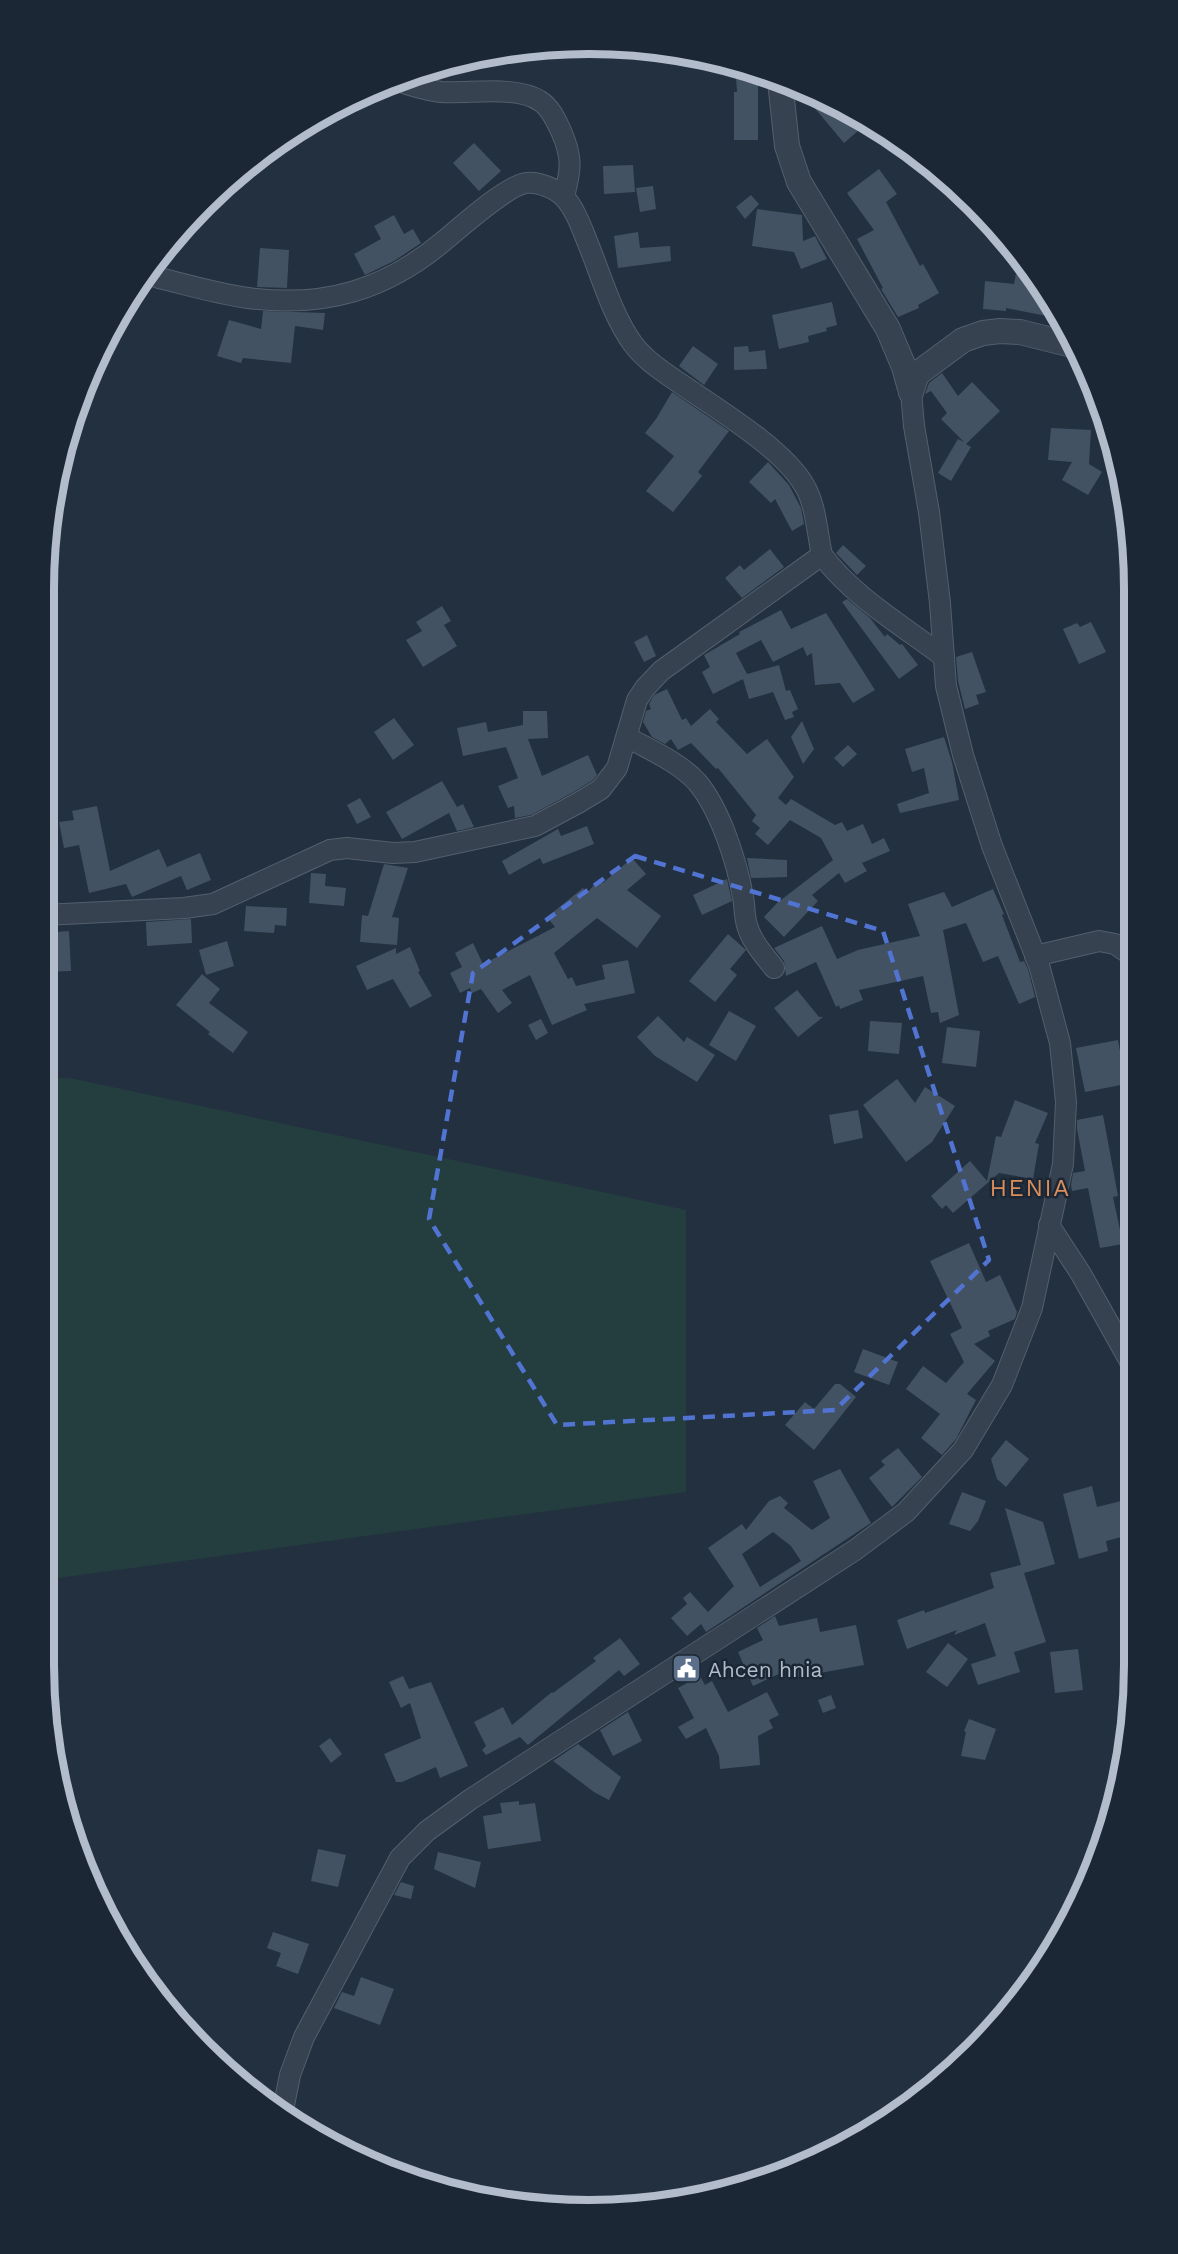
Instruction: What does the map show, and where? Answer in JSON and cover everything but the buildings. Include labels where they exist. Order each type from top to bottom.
[{"type":"street","points":[[409,85],[418,89],[442,92],[530,95],[543,102],[555,118],[570,154],[571,170],[564,197]]},
{"type":"street","points":[[284,2104],[290,2074],[304,2037],[400,1858],[427,1831],[481,1792],[855,1550],[906,1512],[963,1450],[1002,1385],[1027,1319],[1063,1164],[1066,1102],[1060,1043],[1035,956],[992,846],[963,755],[946,686],[930,523],[914,426],[911,392],[904,367],[888,330],[799,182],[787,146],[781,90]]},
{"type":"street","points":[[155,277],[247,298],[307,301],[342,296],[384,280],[425,257],[507,192],[527,183],[548,187],[564,197],[576,215],[623,328],[634,346],[652,364],[759,439],[783,460],[804,485],[812,508],[822,555],[833,571],[848,585],[944,657]]},
{"type":"street","points":[[911,392],[917,374],[963,340],[983,333],[1020,332],[1064,343]]},
{"type":"street","points":[[54,914],[184,908],[213,904],[330,850],[346,848],[393,853],[415,852],[535,826],[601,789],[617,768],[637,700],[661,671],[822,555]]},
{"type":"street","points":[[627,737],[683,769],[697,783],[711,804],[721,822],[741,886],[746,924],[751,936],[774,968]]},
{"type":"street","points":[[1035,956],[1099,941],[1114,944],[1124,950]]},
{"type":"street","points":[[1049,1226],[1081,1274],[1124,1351]]},
{"type":"highlighted area","points":[[635,856],[883,931],[989,1260],[835,1410],[557,1425],[429,1219],[473,973]]},
{"type":"green space","points":[[70,1078],[686,1210],[686,1492],[54,1579],[54,1079]]},
{"type":"place","name":"Ahcen hnia","points":[[687,1669]]},
{"type":"district","name":"HENIA","points":[[1030,1188]]}]
